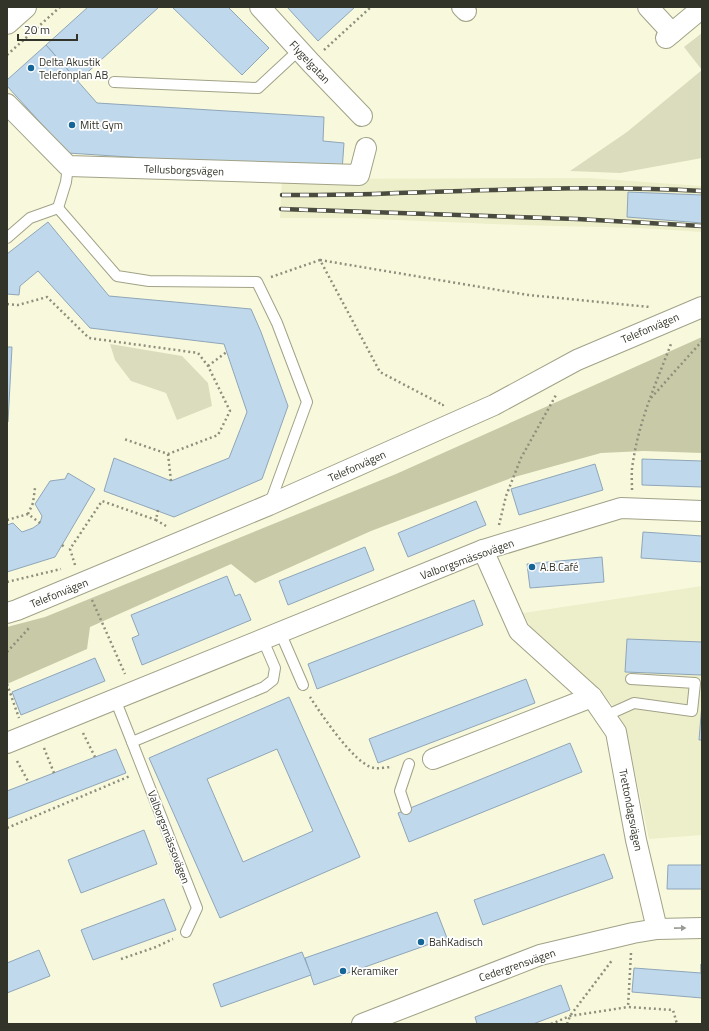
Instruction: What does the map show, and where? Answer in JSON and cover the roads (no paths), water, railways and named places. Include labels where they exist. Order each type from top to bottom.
[{"type":"street","points":[[8,22],[25,7]]},
{"type":"street","name":"Flygelgatan","points":[[260,7],[305,57],[362,116]]},
{"type":"street","points":[[648,7],[669,36],[702,8]]},
{"type":"street","points":[[7,104],[68,166]]},
{"type":"street","name":"Tellusborgsvägen","points":[[68,166],[359,175],[366,148]]},
{"type":"street","name":"Telefonvägen","points":[[7,613],[17,610],[81,577],[269,505],[494,405],[577,360],[702,306]]},
{"type":"street","name":"Valborgsmässovägen","points":[[10,749],[115,699],[483,550],[621,508],[702,511]]},
{"type":"street","name":"Trettondagsvägen","points":[[483,550],[519,631],[592,697],[616,732],[636,840],[657,929]]},
{"type":"street","points":[[433,759],[592,697]]},
{"type":"street","name":"Cedergrensvägen","points":[[362,1024],[540,955],[633,933],[657,929],[702,928]]},
{"type":"lane","points":[[114,82],[258,88],[305,57]]},
{"type":"lane","points":[[58,208],[66,182],[68,166]]},
{"type":"lane","points":[[7,238],[30,218],[58,208]]},
{"type":"lane","points":[[58,208],[117,276],[149,281],[257,282],[277,323],[307,402],[269,505]]},
{"type":"lane","points":[[272,636],[303,685]]},
{"type":"lane","points":[[132,742],[264,687],[272,680],[275,668],[272,636]]},
{"type":"lane","points":[[605,716],[634,703],[692,711],[695,683],[631,679]]},
{"type":"lane","name":"Valborgsmässovägen","points":[[115,699],[197,908],[186,932]]},
{"type":"lane","points":[[406,809],[400,790],[410,764]]},
{"type":"railway","points":[[282,195],[353,195],[511,189],[588,188],[702,191]]},
{"type":"railway","points":[[281,209],[577,219],[702,226]]},
{"type":"place","name":"Delta Akustik Telefonplan AB","points":[[31,68]]},
{"type":"place","name":"Mitt Gym","points":[[72,125]]},
{"type":"place","name":"A.B.Café","points":[[532,567]]},
{"type":"place","name":"BahKadisch","points":[[421,942]]},
{"type":"place","name":"Keramiker","points":[[343,971]]}]
